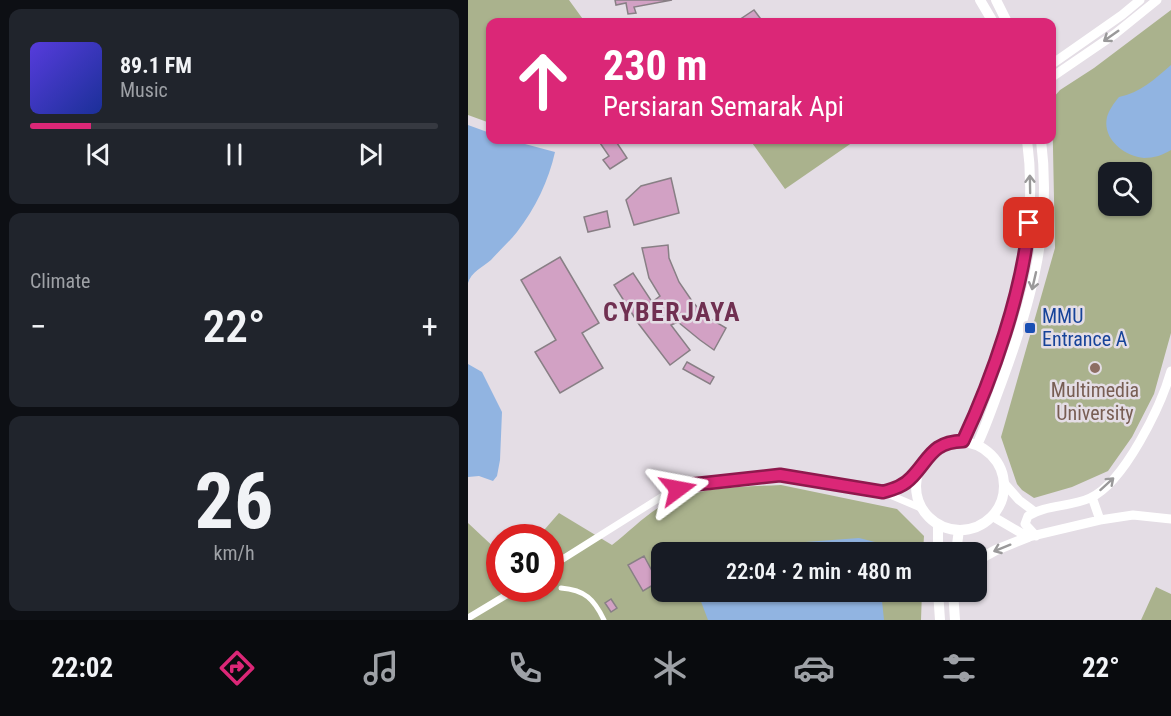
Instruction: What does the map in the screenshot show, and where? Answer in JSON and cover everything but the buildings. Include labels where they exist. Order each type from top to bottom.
[{"type":"main road","points":[[980,0],[991,18]]},
{"type":"main road","points":[[996,0],[1005,18]]},
{"type":"main road","points":[[963,441],[995,360],[1016,294],[1024,258],[1031,205],[1027,144]]},
{"type":"main road","points":[[977,445],[1019,336],[1038,263],[1045,207],[1041,144]]},
{"type":"main road","points":[[963,441],[988,451],[1002,471],[1004,483],[999,507],[992,516],[982,524],[959,530],[938,524],[923,508],[916,488],[921,466],[928,456],[942,445],[963,441]]},
{"type":"main road","points":[[938,524],[938,542]]},
{"type":"main road","points":[[957,542],[959,530]]},
{"type":"main road","points":[[987,555],[1032,537]]},
{"type":"main road","points":[[939,602],[940,620]]},
{"type":"main road","points":[[955,619],[956,602]]},
{"type":"street","points":[[1056,61],[1140,0]]},
{"type":"street","points":[[1056,74],[1115,34],[1157,0]]},
{"type":"street","points":[[1032,537],[1025,524],[1028,516],[1035,512],[1092,497],[1123,469],[1138,445],[1171,371]]},
{"type":"street","points":[[883,492],[898,488],[911,479],[921,466]]},
{"type":"street","points":[[564,558],[666,494],[689,485],[780,475],[883,492],[923,508]]},
{"type":"street","points":[[1004,483],[1019,500],[1035,512]]},
{"type":"street","points":[[1092,497],[1100,520]]},
{"type":"street","points":[[992,516],[1032,537],[1100,520],[1133,515],[1171,519]]},
{"type":"street","points":[[564,588],[577,589],[592,600],[604,620]]},
{"type":"street","points":[[468,618],[495,602]]},
{"type":"green space","points":[[468,0],[569,0],[582,18],[486,18],[486,122],[468,115]]},
{"type":"green space","name":"Multimedia University","points":[[1171,10],[1171,333],[1154,394],[1132,437],[1108,471],[1072,487],[1034,498],[1017,484],[1001,437],[1055,248],[1053,144],[1056,144],[1056,94]]},
{"type":"green space","points":[[753,144],[850,144],[785,189]]},
{"type":"green space","points":[[781,485],[897,509],[924,536],[924,542],[651,542],[651,602],[922,602],[921,620],[468,620],[468,523],[486,540],[486,602],[564,602],[564,524],[549,524],[559,513],[612,545],[663,505],[691,494],[736,487]]},
{"type":"green space","points":[[1156,587],[1171,594],[1171,620],[1141,620]]},
{"type":"water","points":[[1171,65],[1171,150],[1148,158],[1136,157],[1122,150],[1111,139],[1106,125],[1107,117],[1119,97],[1140,89]]},
{"type":"water","points":[[468,125],[486,132],[486,144],[525,144],[555,152],[545,184],[524,223],[491,260],[474,273],[468,283]]},
{"type":"water","points":[[468,364],[482,372],[502,412],[500,460],[497,476],[493,481],[479,476],[468,477]]},
{"type":"water","points":[[859,538],[875,542],[805,542]]},
{"type":"water","points":[[701,602],[882,602],[884,620],[708,620]]},
{"type":"place","name":"MMU Entrance A","points":[[1030,328]]},
{"type":"place","name":"Multimedia University","points":[[1095,368]]},
{"type":"district","name":"CYBERJAYA","points":[[672,312]]},
{"type":"route","points":[[678,489],[689,485],[780,475],[883,492],[898,488],[911,479],[934,450],[950,442],[963,441],[995,360],[1016,294],[1028,240],[1029,223]]}]
